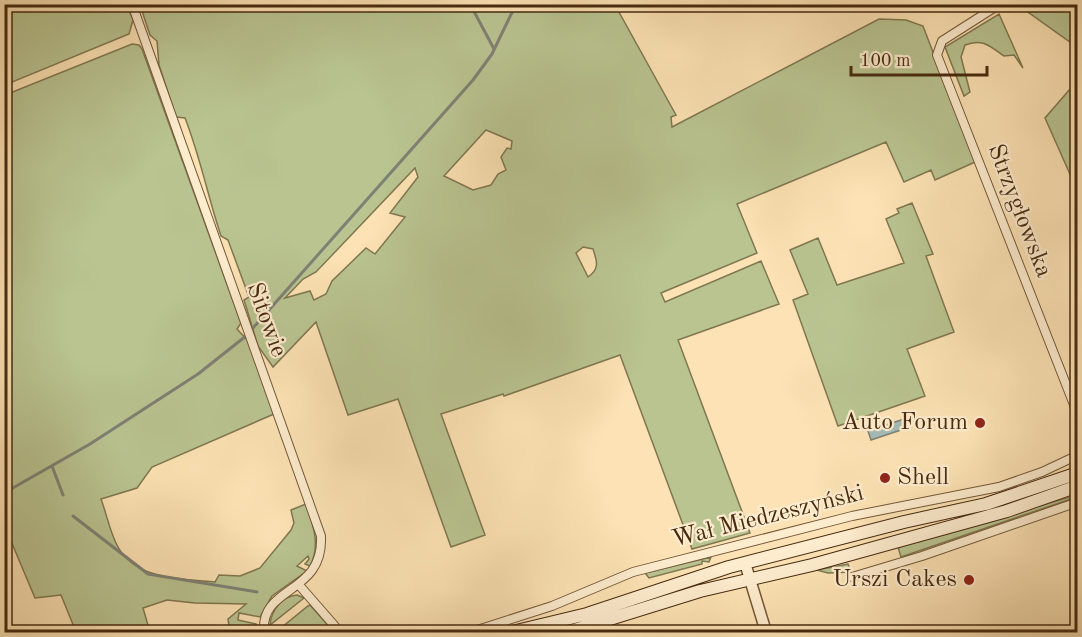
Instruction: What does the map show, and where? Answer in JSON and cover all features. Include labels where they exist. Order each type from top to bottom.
[{"type":"main road","name":"Wał Miedzeszyński","points":[[512,633],[587,614],[746,563],[912,520],[986,504],[1077,473]]},
{"type":"main road","points":[[568,633],[700,591],[990,515],[1077,486]]},
{"type":"street","name":"Sitowie","points":[[132,4],[319,530],[321,548],[319,558],[309,577],[273,604],[264,622],[264,633]]},
{"type":"street","name":"Strzygłowska","points":[[1000,4],[942,41],[937,55],[1077,415]]},
{"type":"street","name":"Wał Miedzeszyński","points":[[471,633],[552,606],[633,572],[852,516],[999,487],[1042,472],[1077,455]]},
{"type":"street","points":[[852,577],[922,556],[1077,502]]},
{"type":"street","points":[[746,563],[766,633]]},
{"type":"street","points":[[299,585],[340,633]]},
{"type":"green space","points":[[5,4],[127,5],[133,20],[129,34],[5,85]]},
{"type":"green space","points":[[140,5],[615,5],[676,115],[671,117],[672,127],[879,19],[906,20],[923,26],[975,162],[935,180],[931,170],[904,182],[886,142],[737,204],[757,253],[661,293],[665,302],[761,261],[779,304],[678,340],[750,533],[692,549],[620,355],[504,396],[503,394],[441,414],[485,535],[451,547],[398,399],[348,415],[316,322],[273,367],[258,346],[244,300],[249,297],[228,240],[221,236],[185,118],[176,117],[159,65],[157,41],[150,35]],"holes":[[[486,130],[512,141],[511,149],[507,148],[501,157],[506,170],[498,174],[491,185],[473,190],[444,176]],[[415,168],[418,177],[390,213],[405,217],[375,254],[366,248],[332,281],[326,294],[314,300],[310,291],[285,298],[303,279],[316,272]],[[583,247],[593,249],[596,268],[588,277],[576,253]]]},
{"type":"green space","points":[[1018,5],[1077,5],[1077,47]]},
{"type":"green space","points":[[999,14],[1023,68],[1014,55],[1004,56],[990,46],[981,43],[965,45],[961,57],[970,92],[964,96],[945,47]]},
{"type":"green space","points":[[132,44],[139,45],[142,49],[241,323],[237,329],[249,342],[274,414],[152,467],[137,488],[101,499],[118,547],[136,566],[161,576],[215,582],[219,575],[240,576],[260,568],[291,530],[294,523],[291,510],[306,504],[315,535],[315,550],[310,566],[305,564],[309,559],[308,556],[297,566],[307,571],[272,596],[260,617],[239,613],[238,620],[256,624],[258,632],[230,632],[228,619],[246,604],[167,600],[143,608],[150,632],[76,632],[61,595],[35,598],[11,541],[5,542],[5,95]]},
{"type":"green space","points":[[1077,81],[1077,190],[1045,118]]},
{"type":"green space","points":[[912,203],[933,254],[926,256],[954,332],[907,349],[925,396],[838,426],[793,300],[808,294],[790,250],[818,238],[837,285],[904,263],[886,219],[899,213],[897,209]]},
{"type":"green space","points":[[1077,495],[1077,497],[901,557],[898,547]]},
{"type":"green space","points":[[711,557],[709,562],[702,561],[702,564],[649,578],[645,573]]},
{"type":"green space","points":[[848,564],[851,572],[828,573],[817,570]]},
{"type":"green space","points":[[297,595],[304,598],[270,625],[278,605],[287,598]]},
{"type":"green space","points":[[310,605],[334,632],[276,632],[308,606]]},
{"type":"water","points":[[904,419],[907,428],[871,440],[868,431]]},
{"type":"waterway","points":[[470,4],[494,49]]},
{"type":"waterway","points":[[253,328],[473,80],[492,54],[516,4]]},
{"type":"waterway","points":[[4,493],[90,444],[198,374],[246,336]]},
{"type":"waterway","points":[[52,466],[63,495]]},
{"type":"waterway","points":[[73,516],[148,574],[257,592]]},
{"type":"place","name":"Auto Forum","points":[[980,423]]},
{"type":"place","name":"Shell","points":[[885,478]]},
{"type":"place","name":"Urszi Cakes","points":[[969,580]]}]
